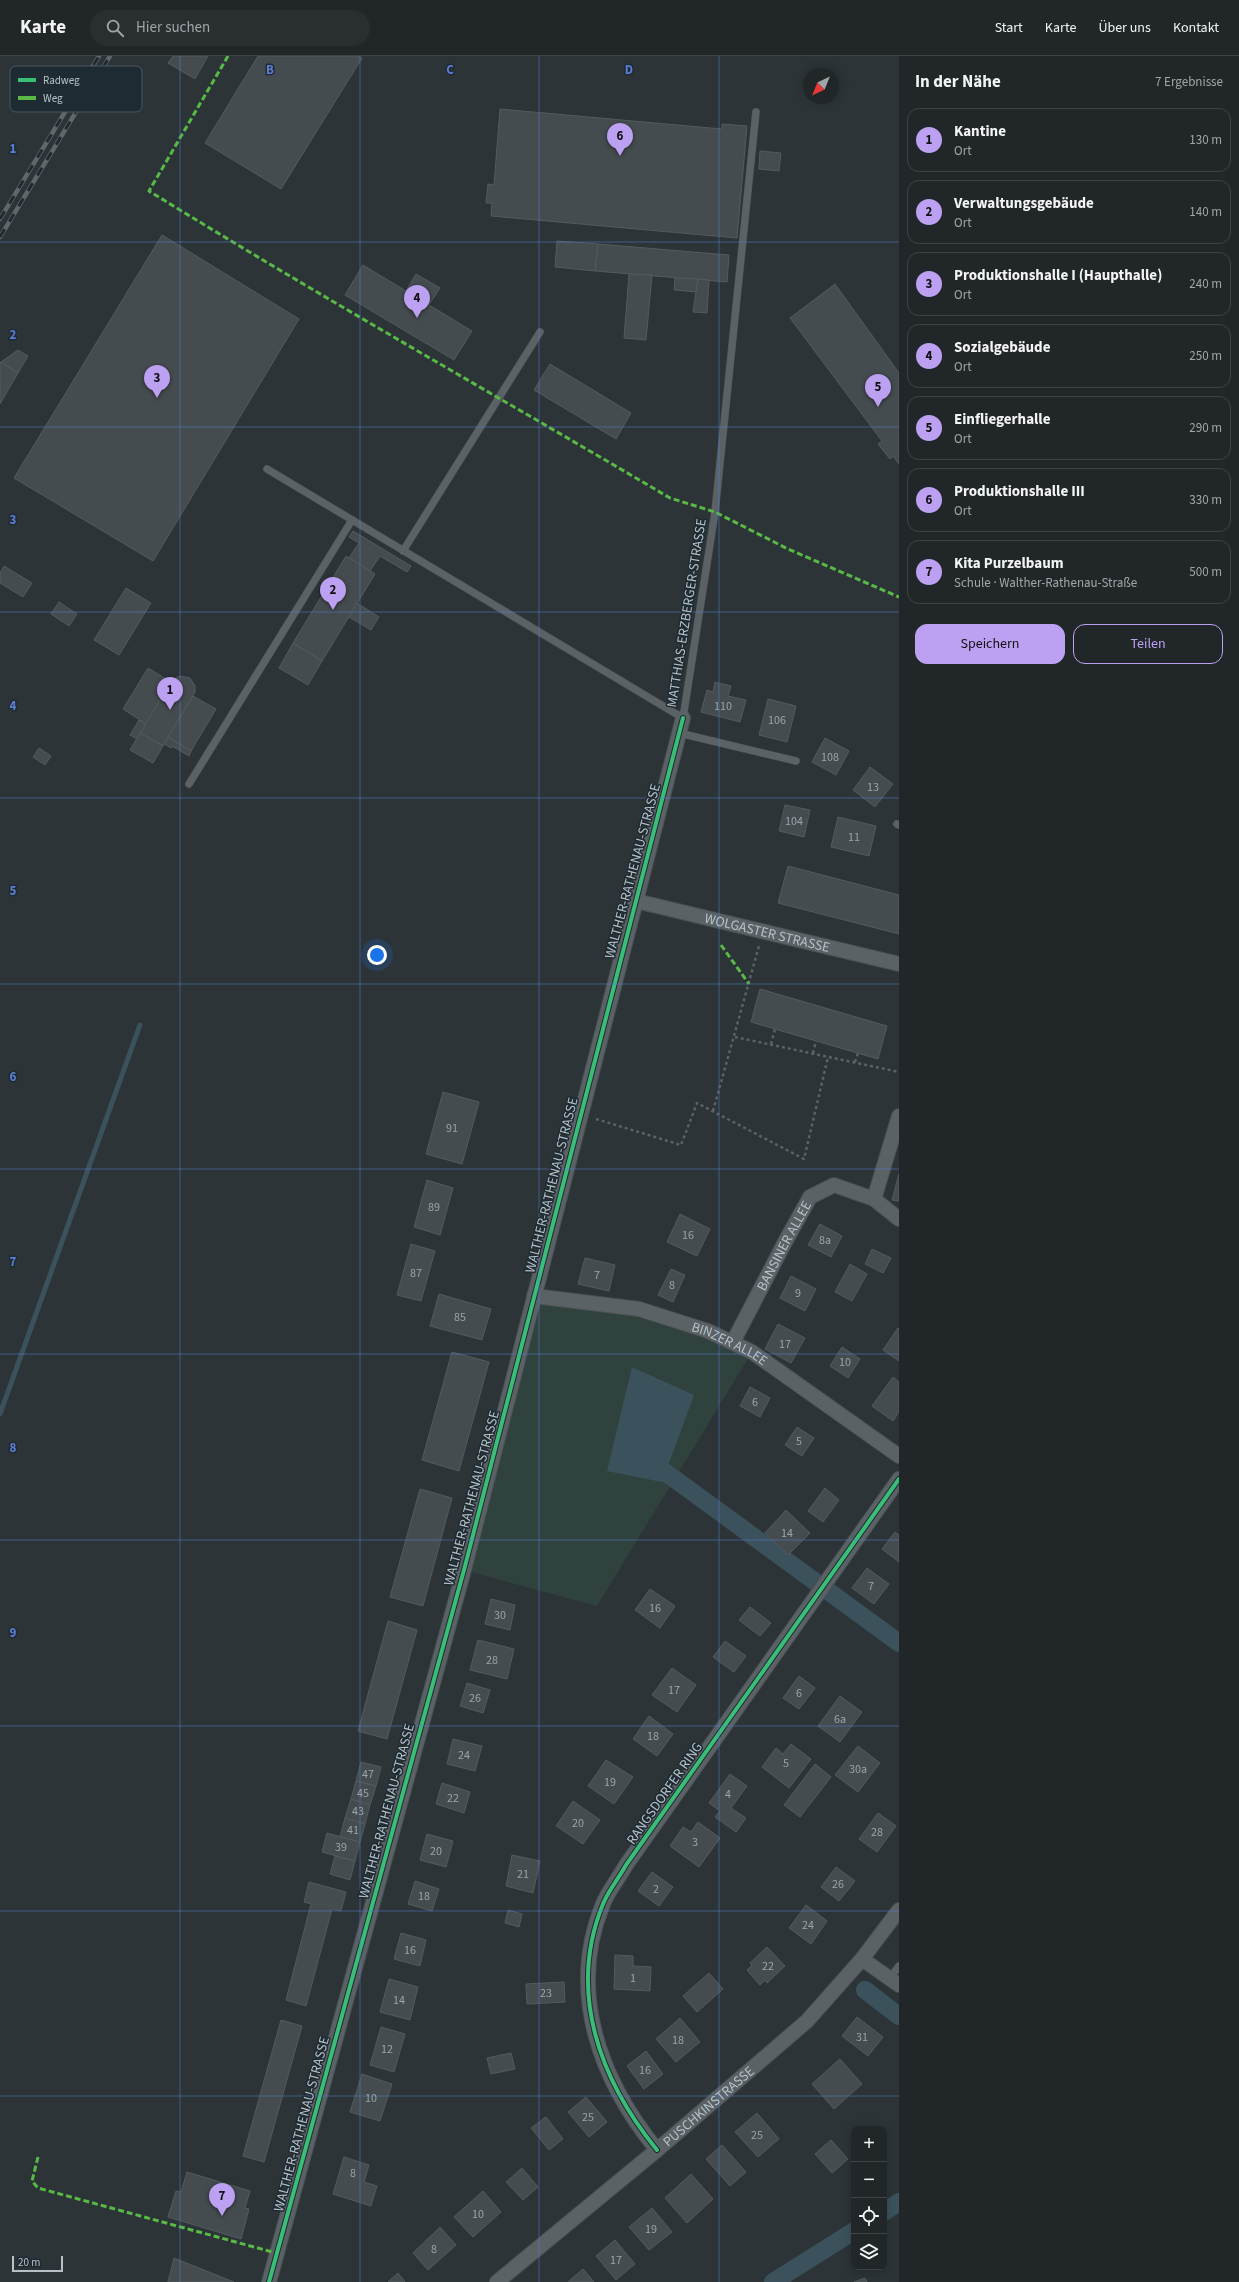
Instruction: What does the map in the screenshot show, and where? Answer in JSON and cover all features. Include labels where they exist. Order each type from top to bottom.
[{"type":"street","name":"WALTHER-RATHENAU-STRASSE","points":[[269,2282],[464,1570],[683,718]]},
{"type":"street","name":"WOLGASTER STRASSE","points":[[636,901],[899,964]]},
{"type":"street","points":[[874,1199],[899,1116]]},
{"type":"street","name":"BANSINER ALLEE","points":[[733,1342],[810,1197],[834,1185],[874,1199],[899,1220]]},
{"type":"street","name":"BINZER ALLEE","points":[[534,1296],[639,1309],[708,1331],[752,1352],[899,1456]]},
{"type":"street","name":"RANGSDORFER RING","points":[[657,2150],[626,2108],[607,2069],[593,2032],[587,1986],[591,1944],[603,1904],[626,1865],[899,1479]]},
{"type":"street","name":"PUSCHKINSTRASSE","points":[[497,2282],[657,2150],[807,2021],[862,1959],[899,1910]]},
{"type":"street","points":[[862,1959],[894,1982]]},
{"type":"lane","name":"MATTHIAS-ERZBERGER-STRASSE","points":[[683,718],[715,512],[756,112]]},
{"type":"lane","points":[[403,551],[540,332]]},
{"type":"lane","points":[[266,469],[683,718]]},
{"type":"lane","points":[[189,784],[352,520]]},
{"type":"lane","points":[[679,733],[796,762]]},
{"type":"lane","points":[[894,1982],[899,1966]]},
{"type":"path","points":[[713,1111],[735,1037],[762,931]]},
{"type":"path","points":[[771,1044],[775,1029]]},
{"type":"path","points":[[735,1037],[899,1072]]},
{"type":"path","points":[[813,1053],[816,1041]]},
{"type":"path","points":[[855,1062],[858,1053]]},
{"type":"path","points":[[580,1114],[681,1145],[697,1103],[804,1159],[828,1056]]},
{"type":"green space","points":[[534,1296],[639,1309],[752,1352],[597,1606],[464,1570]]},
{"type":"water","points":[[632,1367],[694,1395],[662,1482],[607,1471]]},
{"type":"building","points":[[173,56],[208,56],[195,79],[168,63]]},
{"type":"building","points":[[258,56],[359,56],[362,58],[281,189],[205,143]]},
{"type":"building","points":[[500,109],[722,129],[722,124],[747,126],[737,238],[491,216],[492,203],[486,203],[488,184],[494,185]]},
{"type":"building","points":[[760,151],[781,153],[779,171],[759,169]]},
{"type":"building","points":[[162,235],[299,319],[153,561],[14,478]]},
{"type":"building","points":[[557,241],[598,244],[595,271],[555,267]]},
{"type":"building","points":[[598,244],[729,255],[727,282],[595,271]]},
{"type":"building","points":[[363,265],[406,291],[416,274],[440,288],[429,305],[472,331],[454,360],[345,295]]},
{"type":"building","points":[[629,274],[652,275],[646,340],[624,338]]},
{"type":"building","points":[[675,278],[698,279],[697,292],[674,290]]},
{"type":"building","points":[[698,279],[709,280],[707,313],[693,312]]},
{"type":"building","points":[[835,284],[899,373],[899,464],[893,456],[890,459],[878,444],[882,441],[790,318]]},
{"type":"building","points":[[18,350],[28,356],[18,373],[1,362]]},
{"type":"building","points":[[1,362],[18,373],[0,404],[0,363]]},
{"type":"building","points":[[550,364],[631,413],[616,439],[534,390]]},
{"type":"building","points":[[353,531],[411,566],[407,572],[380,556],[370,571],[349,558],[359,543],[349,537]]},
{"type":"building","points":[[346,556],[375,574],[322,661],[293,643]]},
{"type":"building","points":[[4,566],[32,583],[23,597],[0,583],[0,573]]},
{"type":"building","points":[[126,588],[151,603],[119,655],[94,640]]},
{"type":"building","points":[[59,602],[77,614],[69,626],[51,614]]},
{"type":"building","points":[[357,603],[379,617],[371,630],[349,617]]},
{"type":"building","points":[[293,643],[322,661],[308,685],[279,668]]},
{"type":"building","points":[[148,668],[171,682],[146,724],[123,709]]},
{"type":"building","points":[[180,676],[190,678],[195,686],[195,692],[163,746],[140,733],[172,680]]},
{"type":"building","points":[[715,682],[731,686],[728,696],[746,700],[740,722],[701,712],[707,690],[713,692]]},
{"type":"building","points":[[193,696],[216,709],[191,751],[168,737]]},
{"type":"building","points":[[768,699],[796,706],[787,742],[759,735]]},
{"type":"building","points":[[139,720],[146,724],[137,739],[130,735]]},
{"type":"building","points":[[140,733],[163,746],[153,763],[130,750]]},
{"type":"building","points":[[168,737],[191,751],[189,756],[172,746],[171,748],[164,744]]},
{"type":"building","points":[[825,738],[849,751],[836,775],[812,762]]},
{"type":"building","points":[[39,748],[51,756],[45,765],[33,757]]},
{"type":"building","points":[[870,767],[893,784],[875,807],[853,790]]},
{"type":"building","points":[[785,805],[810,810],[804,837],[779,831]]},
{"type":"building","points":[[838,817],[876,826],[869,856],[831,847]]},
{"type":"building","points":[[788,866],[899,895],[899,934],[778,903]]},
{"type":"building","points":[[760,989],[887,1026],[878,1059],[751,1022]]},
{"type":"building","points":[[443,1092],[479,1102],[462,1164],[426,1154]]},
{"type":"building","points":[[899,1174],[899,1201],[892,1200]]},
{"type":"building","points":[[427,1180],[453,1188],[440,1235],[414,1227]]},
{"type":"building","points":[[680,1214],[710,1229],[697,1256],[667,1242]]},
{"type":"building","points":[[820,1224],[842,1236],[831,1257],[808,1245]]},
{"type":"building","points":[[411,1244],[435,1251],[421,1301],[397,1295]]},
{"type":"building","points":[[872,1249],[891,1258],[883,1273],[865,1264]]},
{"type":"building","points":[[585,1258],[615,1265],[609,1291],[578,1284]]},
{"type":"building","points":[[850,1264],[867,1274],[852,1301],[835,1292]]},
{"type":"building","points":[[671,1269],[685,1275],[673,1302],[658,1295]]},
{"type":"building","points":[[791,1276],[816,1289],[805,1311],[780,1298]]},
{"type":"building","points":[[439,1294],[491,1309],[482,1340],[430,1326]]},
{"type":"building","points":[[778,1324],[805,1338],[791,1363],[765,1349]]},
{"type":"building","points":[[898,1328],[899,1329],[899,1361],[883,1350]]},
{"type":"building","points":[[842,1347],[860,1359],[848,1378],[830,1366]]},
{"type":"building","points":[[452,1352],[489,1362],[459,1471],[422,1460]]},
{"type":"building","points":[[893,1377],[899,1382],[899,1412],[893,1421],[872,1406]]},
{"type":"building","points":[[750,1387],[770,1398],[760,1417],[740,1406]]},
{"type":"building","points":[[797,1427],[814,1438],[802,1456],[785,1445]]},
{"type":"building","points":[[825,1488],[839,1500],[823,1522],[808,1511]]},
{"type":"building","points":[[420,1489],[452,1498],[423,1606],[390,1597]]},
{"type":"building","points":[[786,1510],[810,1533],[788,1555],[765,1533]]},
{"type":"building","points":[[895,1532],[899,1535],[899,1562],[882,1549]]},
{"type":"building","points":[[867,1568],[889,1584],[874,1604],[852,1588]]},
{"type":"building","points":[[650,1589],[675,1606],[660,1628],[635,1610]]},
{"type":"building","points":[[491,1599],[515,1605],[510,1630],[485,1624]]},
{"type":"building","points":[[750,1607],[771,1623],[760,1636],[739,1620]]},
{"type":"building","points":[[388,1621],[417,1630],[387,1739],[358,1731]]},
{"type":"building","points":[[478,1640],[514,1649],[507,1679],[470,1670]]},
{"type":"building","points":[[725,1641],[746,1656],[734,1672],[713,1657]]},
{"type":"building","points":[[672,1668],[696,1685],[677,1712],[652,1695]]},
{"type":"building","points":[[799,1676],[815,1688],[799,1709],[783,1698]]},
{"type":"building","points":[[467,1683],[490,1690],[483,1713],[460,1706]]},
{"type":"building","points":[[840,1696],[862,1712],[840,1742],[818,1726]]},
{"type":"building","points":[[649,1716],[673,1734],[657,1756],[633,1739]]},
{"type":"building","points":[[453,1739],[482,1746],[475,1771],[447,1764]]},
{"type":"building","points":[[791,1744],[811,1759],[789,1788],[762,1767],[776,1748],[783,1754]]},
{"type":"building","points":[[858,1746],[880,1763],[858,1792],[835,1775]]},
{"type":"building","points":[[606,1760],[633,1777],[614,1804],[588,1786]]},
{"type":"building","points":[[361,1762],[381,1767],[376,1786],[356,1781]]},
{"type":"building","points":[[815,1764],[831,1777],[800,1817],[784,1805]]},
{"type":"building","points":[[730,1774],[747,1786],[731,1808],[746,1818],[736,1832],[715,1817],[720,1811],[709,1803]]},
{"type":"building","points":[[356,1781],[376,1786],[370,1805],[351,1799]]},
{"type":"building","points":[[442,1783],[470,1792],[464,1813],[436,1804]]},
{"type":"building","points":[[351,1799],[370,1805],[365,1824],[345,1818]]},
{"type":"building","points":[[573,1801],[600,1820],[583,1844],[556,1826]]},
{"type":"building","points":[[878,1813],[896,1826],[877,1852],[859,1839]]},
{"type":"building","points":[[345,1818],[365,1824],[360,1842],[340,1837]]},
{"type":"building","points":[[698,1822],[720,1838],[699,1867],[670,1846],[683,1827],[691,1832]]},
{"type":"building","points":[[327,1833],[360,1842],[355,1861],[322,1852]]},
{"type":"building","points":[[427,1834],[453,1841],[446,1867],[420,1860]]},
{"type":"building","points":[[512,1855],[540,1861],[533,1893],[506,1886]]},
{"type":"building","points":[[335,1856],[355,1861],[350,1880],[330,1874]]},
{"type":"building","points":[[836,1867],[855,1881],[839,1901],[821,1887]]},
{"type":"building","points":[[652,1872],[673,1887],[659,1906],[638,1891]]},
{"type":"building","points":[[415,1881],[439,1889],[432,1911],[408,1904]]},
{"type":"building","points":[[309,1882],[346,1892],[341,1911],[332,1909],[306,2006],[286,2000],[311,1904],[304,1902]]},
{"type":"building","points":[[806,1905],[827,1921],[811,1944],[789,1928]]},
{"type":"building","points":[[508,1910],[522,1914],[519,1927],[505,1923]]},
{"type":"building","points":[[401,1933],[426,1940],[420,1966],[394,1959]]},
{"type":"building","points":[[767,1947],[785,1966],[767,1983],[765,1980],[760,1985],[747,1970],[752,1965],[750,1963]]},
{"type":"building","points":[[615,1955],[633,1956],[633,1966],[651,1967],[650,1991],[614,1989]]},
{"type":"building","points":[[709,1973],[723,1989],[697,2012],[683,1996]]},
{"type":"building","points":[[389,1979],[418,1987],[410,2020],[380,2012]]},
{"type":"building","points":[[564,1982],[565,2002],[527,2004],[526,1984]]},
{"type":"building","points":[[857,2017],[883,2037],[868,2056],[842,2036]]},
{"type":"building","points":[[680,2018],[700,2042],[676,2062],[656,2039]]},
{"type":"building","points":[[281,2020],[302,2026],[264,2162],[243,2156]]},
{"type":"building","points":[[381,2027],[405,2034],[394,2072],[370,2065]]},
{"type":"building","points":[[646,2051],[663,2074],[644,2089],[627,2066]]},
{"type":"building","points":[[511,2053],[515,2069],[491,2074],[487,2058]]},
{"type":"building","points":[[840,2059],[862,2084],[834,2109],[812,2084]]},
{"type":"building","points":[[362,2074],[392,2084],[380,2121],[350,2112]]},
{"type":"building","points":[[586,2097],[607,2122],[589,2137],[568,2112]]},
{"type":"building","points":[[757,2113],[779,2139],[758,2157],[735,2132]]},
{"type":"building","points":[[546,2117],[563,2139],[549,2150],[531,2128]]},
{"type":"building","points":[[831,2140],[848,2159],[832,2173],[815,2154]]},
{"type":"building","points":[[722,2145],[746,2172],[730,2186],[706,2159]]},
{"type":"building","points":[[344,2157],[369,2165],[364,2182],[377,2186],[371,2206],[333,2194]]},
{"type":"building","points":[[522,2168],[538,2187],[523,2200],[506,2182]]},
{"type":"building","points":[[187,2172],[250,2191],[245,2208],[249,2209],[241,2239],[168,2217],[176,2191],[181,2192]]},
{"type":"building","points":[[691,2174],[713,2199],[687,2223],[665,2198]]},
{"type":"building","points":[[483,2191],[501,2212],[473,2237],[454,2217]]},
{"type":"building","points":[[652,2208],[672,2232],[649,2250],[629,2227]]},
{"type":"building","points":[[440,2227],[456,2245],[428,2270],[413,2253]]},
{"type":"building","points":[[615,2240],[635,2264],[616,2280],[596,2256]]},
{"type":"building","points":[[174,2258],[234,2282],[168,2282]]},
{"type":"building","points":[[583,2269],[594,2282],[568,2282]]},
{"type":"building","points":[[398,2273],[405,2282],[388,2282]]},
{"type":"building","points":[[865,2278],[867,2282],[854,2282]]},
{"type":"waterway","points":[[0,1414],[140,1025]]},
{"type":"waterway","points":[[665,1472],[899,1643]]},
{"type":"waterway","points":[[865,1990],[899,2016]]},
{"type":"waterway","points":[[887,2210],[899,2202]]},
{"type":"waterway","points":[[773,2282],[851,2233]]},
{"type":"railway","points":[[93,66],[99,56]]},
{"type":"railway","points":[[104,66],[110,56]]},
{"type":"railway","points":[[0,219],[65,112]]},
{"type":"railway","points":[[0,237],[76,112]]},
{"type":"marked path","points":[[228,56],[149,191],[344,308],[670,498],[715,512],[788,549],[899,597]]},
{"type":"marked path","points":[[721,945],[749,984]]},
{"type":"marked path","points":[[38,2157],[32,2181],[38,2188],[276,2253]]},
{"type":"cycle path","points":[[269,2282],[464,1570],[683,718]]},
{"type":"cycle path","points":[[657,2150],[637,2123],[619,2094],[605,2065],[595,2034],[589,2002],[588,1970],[593,1937],[603,1904],[626,1865],[899,1479]]},
{"type":"place","name":"Produktionshalle III","points":[[620,156]]},
{"type":"place","name":"Sozialgebäude","points":[[417,318]]},
{"type":"place","name":"Produktionshalle I (Haupthalle)","points":[[157,398]]},
{"type":"place","name":"Einfliegerhalle","points":[[878,407]]},
{"type":"place","name":"Verwaltungsgebäude","points":[[333,610]]},
{"type":"place","name":"Kantine","points":[[170,710]]},
{"type":"place","name":"Kita Purzelbaum","points":[[222,2216]]}]
